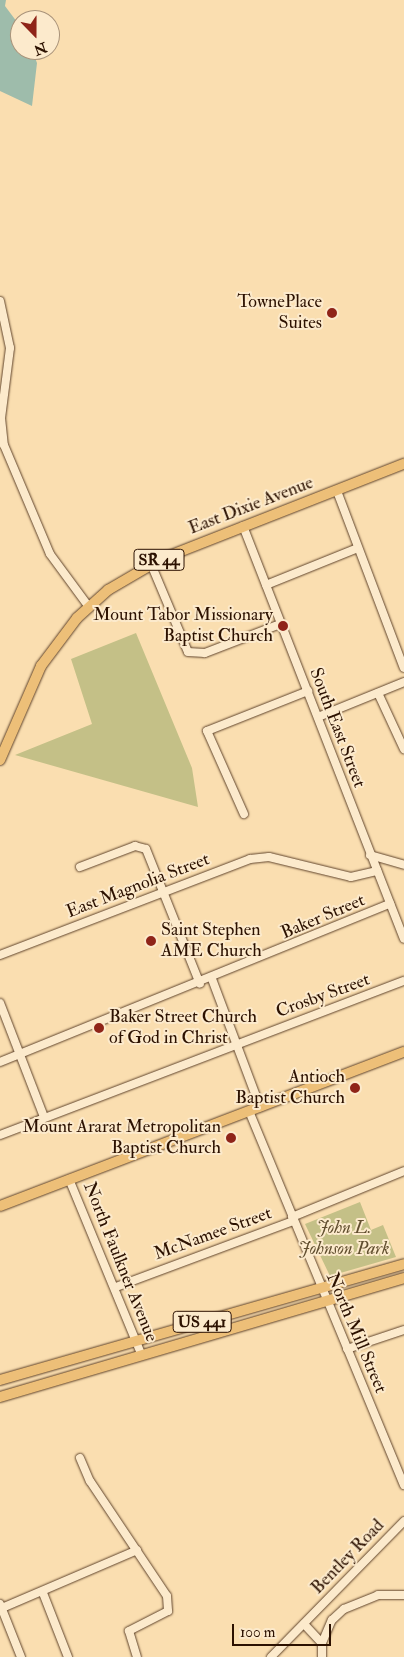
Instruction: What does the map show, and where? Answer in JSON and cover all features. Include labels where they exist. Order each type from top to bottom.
[{"type":"main road","name":"East Dixie Avenue","points":[[0,760],[41,666],[89,607],[151,564],[243,526],[404,464]]},
{"type":"main road","points":[[0,1206],[404,1052]]},
{"type":"main road","name":"US 441","points":[[0,1380],[404,1264]]},
{"type":"main road","name":"US 441","points":[[0,1397],[404,1278]]},
{"type":"street","points":[[0,301],[10,348],[1,418],[4,445],[50,554],[89,607]]},
{"type":"street","points":[[337,491],[404,668]]},
{"type":"street","name":"South East Street","points":[[243,526],[404,940]]},
{"type":"street","points":[[266,585],[358,548]]},
{"type":"street","points":[[151,564],[188,652],[205,653],[280,624]]},
{"type":"street","points":[[318,717],[404,682]]},
{"type":"street","points":[[244,814],[207,731],[308,691]]},
{"type":"street","points":[[378,693],[404,749]]},
{"type":"street","points":[[0,1062],[200,984],[164,893],[140,845],[80,867]]},
{"type":"street","points":[[370,855],[404,865]]},
{"type":"street","name":"East Magnolia Street","points":[[0,954],[250,859],[289,861],[351,877],[377,871]]},
{"type":"street","name":"Baker Street","points":[[200,984],[390,904]]},
{"type":"street","points":[[212,979],[260,1107]]},
{"type":"street","name":"Crosby Street","points":[[0,1135],[404,981]]},
{"type":"street","points":[[0,1003],[44,1117]]},
{"type":"street","name":"North Mill Street","points":[[249,1111],[320,1288],[404,1485]]},
{"type":"street","name":"McNamee Street","points":[[116,1287],[292,1219],[404,1170]]},
{"type":"street","name":"North Faulkner Avenue","points":[[69,1179],[116,1287],[142,1356]]},
{"type":"street","points":[[347,1349],[404,1330]]},
{"type":"street","points":[[80,1458],[169,1605],[161,1616],[129,1631],[137,1657]]},
{"type":"street","name":"Bentley Road","points":[[272,1657],[404,1521]]},
{"type":"street","points":[[21,1657],[1,1606],[43,1593],[137,1550]]},
{"type":"street","points":[[43,1593],[68,1657]]},
{"type":"street","points":[[322,1657],[322,1643],[332,1620],[344,1609],[378,1595],[404,1595]]},
{"type":"street","points":[[304,1624],[322,1643]]},
{"type":"green space","points":[[136,633],[192,768],[198,807],[15,755],[92,724],[71,659]]},
{"type":"green space","name":"John L. Johnson Park","points":[[360,1202],[371,1230],[383,1225],[396,1257],[330,1276],[305,1224]]},
{"type":"shaded area","points":[[0,0],[6,0],[5,6],[10,13],[10,60],[36,60],[37,63],[32,106],[0,91]]},
{"type":"place","name":"TownePlace Suites","points":[[332,313]]},
{"type":"place","name":"Mount Tabor Missionary Baptist Church","points":[[283,626]]},
{"type":"place","name":"Saint Stephen AME Church","points":[[151,941]]},
{"type":"place","name":"Baker Street Church of God in Christ","points":[[99,1028]]},
{"type":"place","name":"Antioch Baptist Church","points":[[355,1088]]},
{"type":"place","name":"Mount Ararat Metropolitan Baptist Church","points":[[231,1138]]}]
